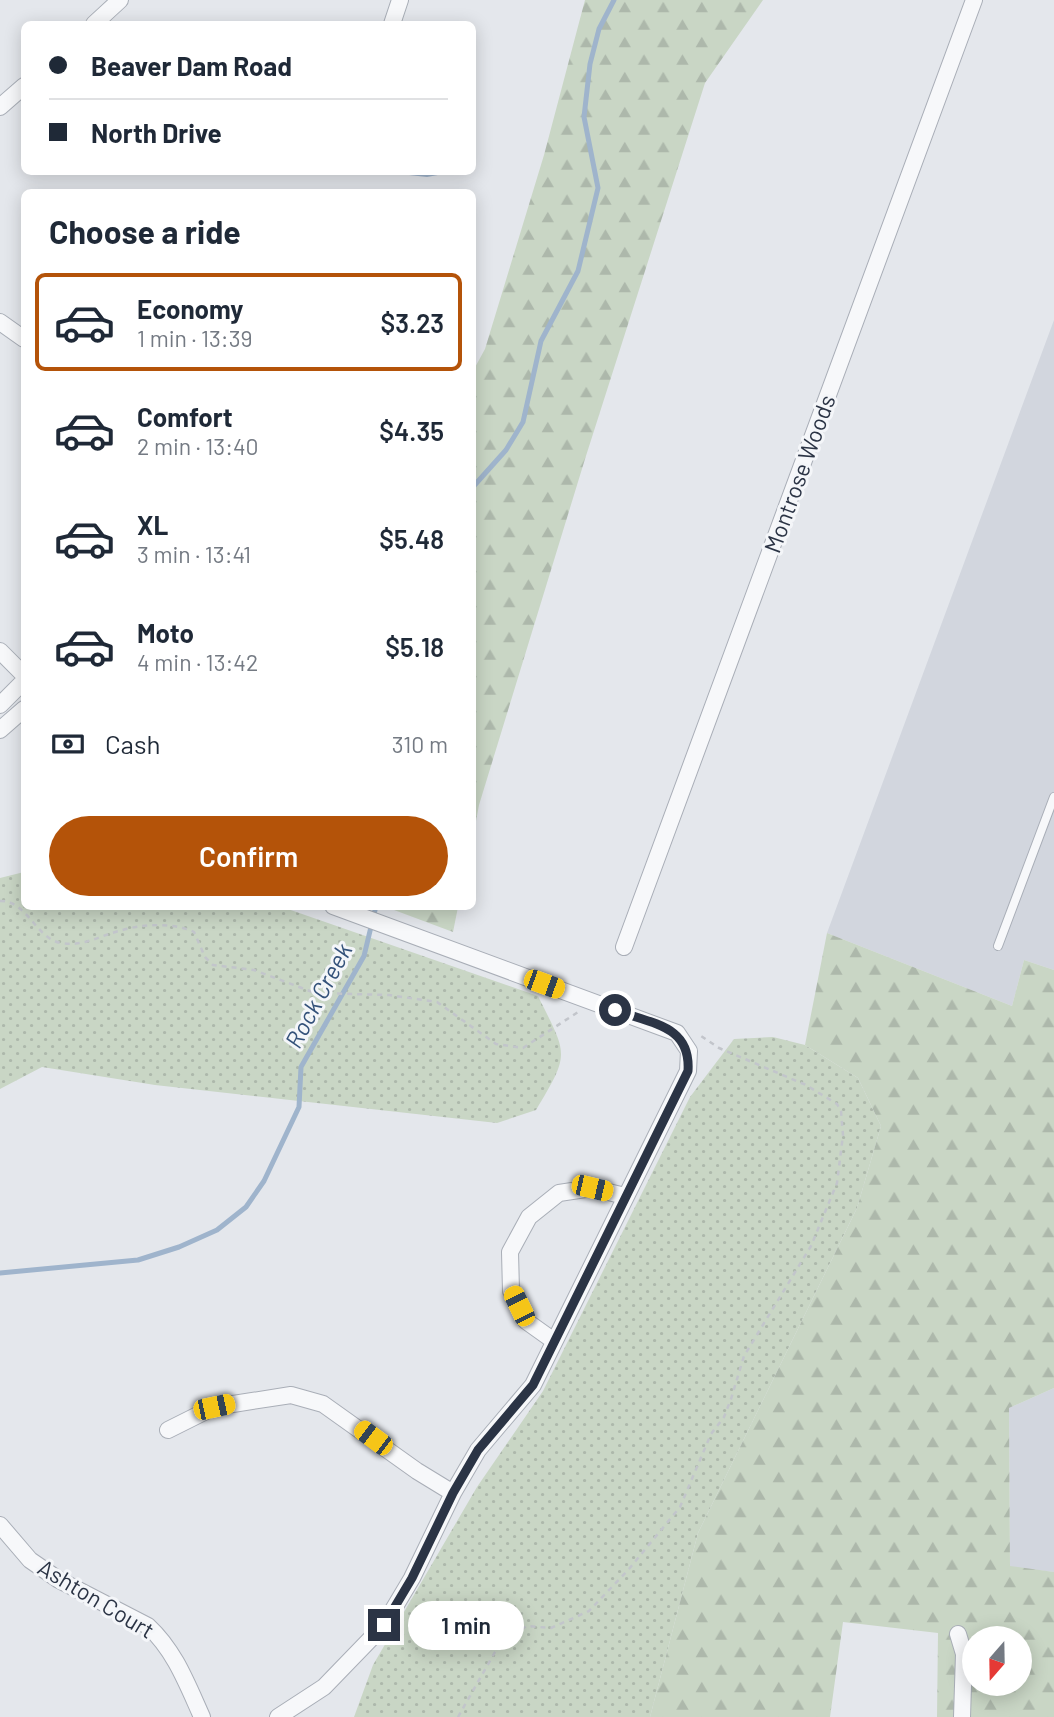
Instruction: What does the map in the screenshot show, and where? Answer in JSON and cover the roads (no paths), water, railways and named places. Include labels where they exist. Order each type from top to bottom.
[{"type":"street","points":[[97,21],[120,0]]},
{"type":"street","points":[[393,21],[400,0]]},
{"type":"street","name":"Montrose Woods","points":[[624,947],[974,0]]},
{"type":"street","points":[[0,107],[21,89]]},
{"type":"street","points":[[0,322],[21,337]]},
{"type":"street","points":[[0,651],[21,672]]},
{"type":"street","points":[[0,705],[21,684]]},
{"type":"street","points":[[0,730],[21,712]]},
{"type":"street","points":[[278,1717],[324,1687],[384,1625],[412,1578],[453,1493],[478,1450],[533,1385],[688,1071],[689,1051],[677,1033],[341,910]]},
{"type":"street","points":[[554,1341],[526,1321],[511,1291],[510,1252],[529,1217],[559,1193],[592,1188],[625,1195]]},
{"type":"street","points":[[168,1430],[214,1407],[291,1395],[332,1410],[416,1471],[453,1493]]},
{"type":"street","name":"Ashton Court","points":[[0,1525],[30,1560],[59,1580],[148,1626],[160,1637],[179,1665],[202,1717]]},
{"type":"street","points":[[958,1634],[964,1654],[962,1717]]},
{"type":"lane","points":[[998,946],[1054,797]]},
{"type":"waterway","name":"Rock Creek","points":[[476,484],[506,450],[523,422],[541,341],[578,271],[598,188],[584,117],[590,64],[599,29],[614,0]]},
{"type":"waterway","name":"Rock Creek","points":[[0,1273],[138,1260],[179,1247],[217,1230],[246,1207],[264,1181],[299,1107],[301,1067],[364,956],[375,910]]}]
